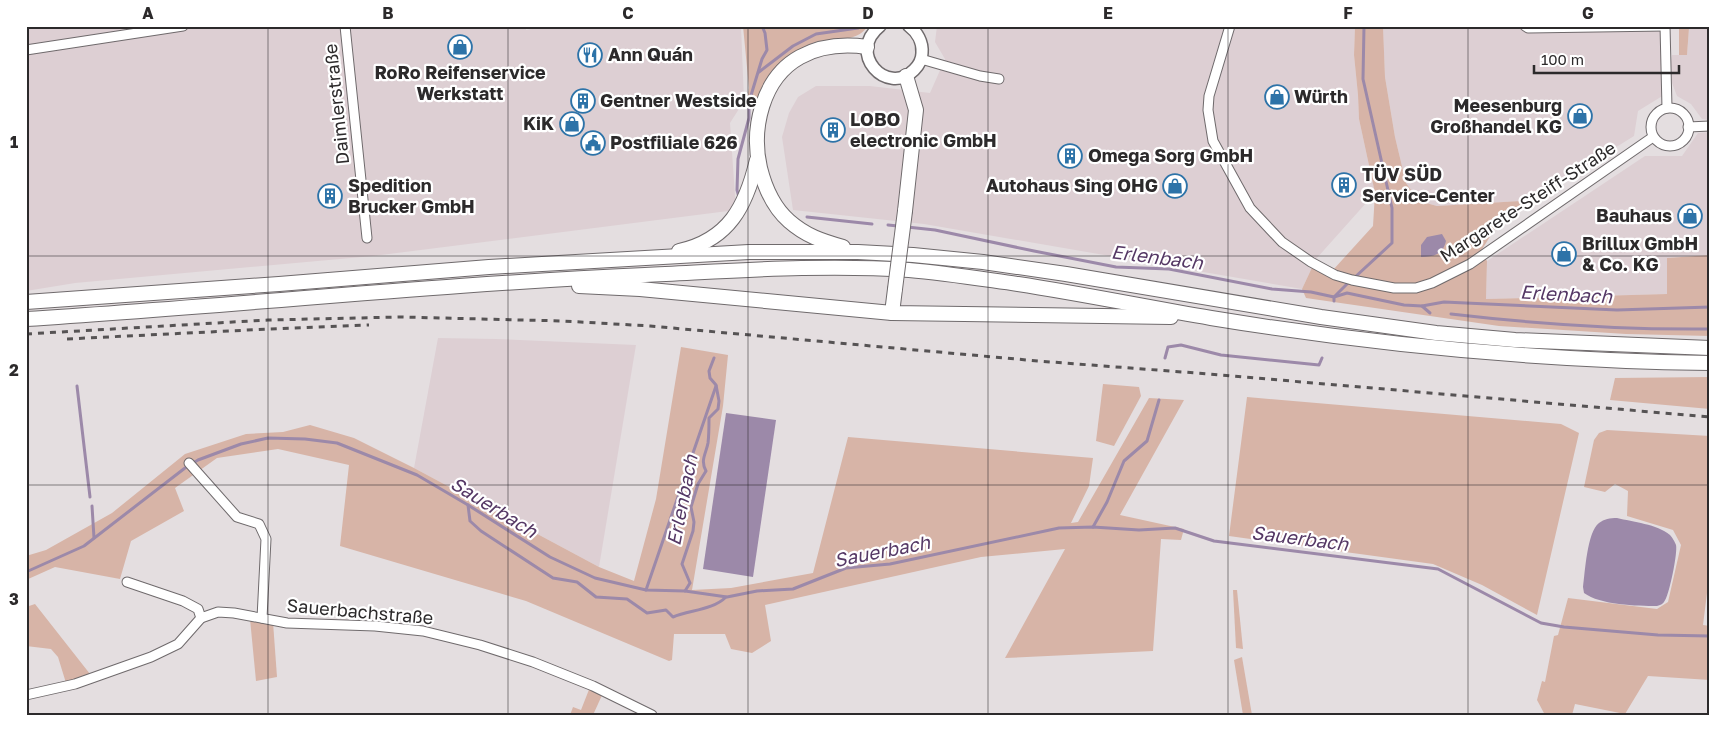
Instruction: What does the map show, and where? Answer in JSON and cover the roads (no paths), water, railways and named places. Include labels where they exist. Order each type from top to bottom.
[{"type":"highway","points":[[858,252],[812,238],[788,220],[769,196],[757,157],[756,136],[762,107],[772,85],[786,68],[799,58],[815,51],[831,47],[867,47]]},
{"type":"highway","points":[[892,313],[916,110],[906,76]]},
{"type":"highway","points":[[643,258],[690,249],[713,238],[728,225],[744,202],[752,180],[757,157]]},
{"type":"highway","points":[[26,302],[489,267],[749,252],[858,252],[913,255],[992,264],[1075,276],[1321,318],[1436,333],[1515,340],[1710,348]]},
{"type":"highway","points":[[26,319],[526,281],[820,267],[910,270],[1023,285],[1210,318],[1351,338],[1532,357],[1710,363]]},
{"type":"highway","points":[[526,281],[640,289],[892,313],[1210,318]]},
{"type":"street","points":[[26,50],[183,26]]},
{"type":"street","name":"Daimlerstraße","points":[[345,26],[367,238]]},
{"type":"street","points":[[880,26],[869,38],[867,47],[869,62],[880,74],[897,78],[913,72],[921,59],[923,50],[921,42],[911,27]]},
{"type":"street","name":"Margarete-Steiff-Straße","points":[[1230,26],[1209,96],[1208,110],[1213,141],[1250,208],[1282,242],[1311,262],[1335,275],[1352,280],[1394,288],[1416,288],[1432,283],[1470,264],[1653,137]]},
{"type":"street","points":[[1524,26],[1528,28],[1665,26],[1667,108]]},
{"type":"street","points":[[921,59],[980,76],[999,78]]},
{"type":"street","points":[[1674,108],[1686,117],[1688,127],[1684,138],[1678,144],[1664,145],[1653,137],[1651,122],[1660,110],[1674,108]]},
{"type":"street","points":[[1688,127],[1710,126]]},
{"type":"street","points":[[191,466],[237,518],[260,524],[266,539],[262,618]]},
{"type":"street","points":[[26,695],[75,684],[151,657],[178,644],[201,618],[198,610],[183,601],[127,582]]},
{"type":"street","name":"Sauerbachstraße","points":[[201,618],[218,612],[234,613],[287,623],[375,626],[423,631],[480,645],[533,662],[594,686],[652,715]]},
{"type":"waterway","points":[[739,197],[737,190],[738,159],[749,118],[749,102],[762,59],[767,50],[765,33],[762,26]]},
{"type":"waterway","points":[[1354,278],[1392,243],[1392,208],[1363,79],[1364,26]]},
{"type":"waterway","points":[[759,72],[793,46],[816,34],[858,28]]},
{"type":"waterway","name":"Erlenbach","points":[[807,217],[872,224]]},
{"type":"waterway","name":"Erlenbach","points":[[888,225],[898,226]]},
{"type":"waterway","name":"Erlenbach","points":[[907,227],[935,230],[1116,267],[1169,269],[1272,289],[1311,292],[1334,297],[1347,293],[1404,305],[1422,306],[1444,302],[1617,310],[1710,307]]},
{"type":"waterway","points":[[1334,301],[1334,297],[1349,282]]},
{"type":"waterway","name":"Erlenbach","points":[[1422,306],[1430,313]]},
{"type":"waterway","name":"Erlenbach","points":[[1451,314],[1580,326],[1710,329]]},
{"type":"waterway","points":[[1165,358],[1168,347],[1181,345],[1221,355],[1319,365],[1322,358]]},
{"type":"waterway","name":"Erlenbach","points":[[685,591],[690,583],[682,564],[693,531],[694,522],[691,507],[698,484],[706,471],[703,460],[708,443],[709,418],[718,409],[719,401],[716,385],[710,378],[709,371],[714,358]]},
{"type":"waterway","points":[[77,386],[90,497]]},
{"type":"waterway","points":[[646,590],[716,386]]},
{"type":"waterway","points":[[1093,527],[1107,502],[1124,461],[1147,441],[1159,400]]},
{"type":"waterway","name":"Sauerbach","points":[[26,572],[84,546],[198,460],[241,444],[268,438],[305,439],[337,443],[417,475],[550,557],[595,578],[646,590],[685,591],[727,597],[757,591],[793,589],[846,568],[890,564],[1059,528],[1093,527],[1139,530],[1175,528],[1214,541],[1438,569],[1541,623],[1564,627],[1658,635],[1710,636]]},
{"type":"waterway","points":[[468,505],[470,521],[481,531],[553,578],[577,582],[596,597],[627,599],[647,613],[666,610],[673,617],[715,605],[726,597]]},
{"type":"waterway","points":[[92,506],[94,538]]},
{"type":"railway","points":[[26,334],[268,320],[401,317],[563,321],[650,326],[1038,361],[1710,417]]},
{"type":"railway","points":[[67,339],[369,325]]},
{"type":"place","name":"RoRo Reifenservice Werkstatt","points":[[460,47]]},
{"type":"place","name":"Ann Quán","points":[[590,55]]},
{"type":"place","name":"Würth","points":[[1277,97]]},
{"type":"place","name":"Gentner Westside","points":[[583,101]]},
{"type":"place","name":"Meesenburg Großhandel KG","points":[[1580,116]]},
{"type":"place","name":"KiK","points":[[572,124]]},
{"type":"place","name":"LOBO electronic GmbH","points":[[833,130]]},
{"type":"place","name":"Postfiliale 626","points":[[593,143]]},
{"type":"place","name":"Omega Sorg GmbH","points":[[1070,156]]},
{"type":"place","name":"TÜV SÜD Service-Center","points":[[1344,185]]},
{"type":"place","name":"Autohaus Sing OHG","points":[[1175,186]]},
{"type":"place","name":"Spedition Brucker GmbH","points":[[330,196]]},
{"type":"place","name":"Bauhaus","points":[[1690,216]]},
{"type":"place","name":"Brillux GmbH & Co. KG","points":[[1564,254]]}]
